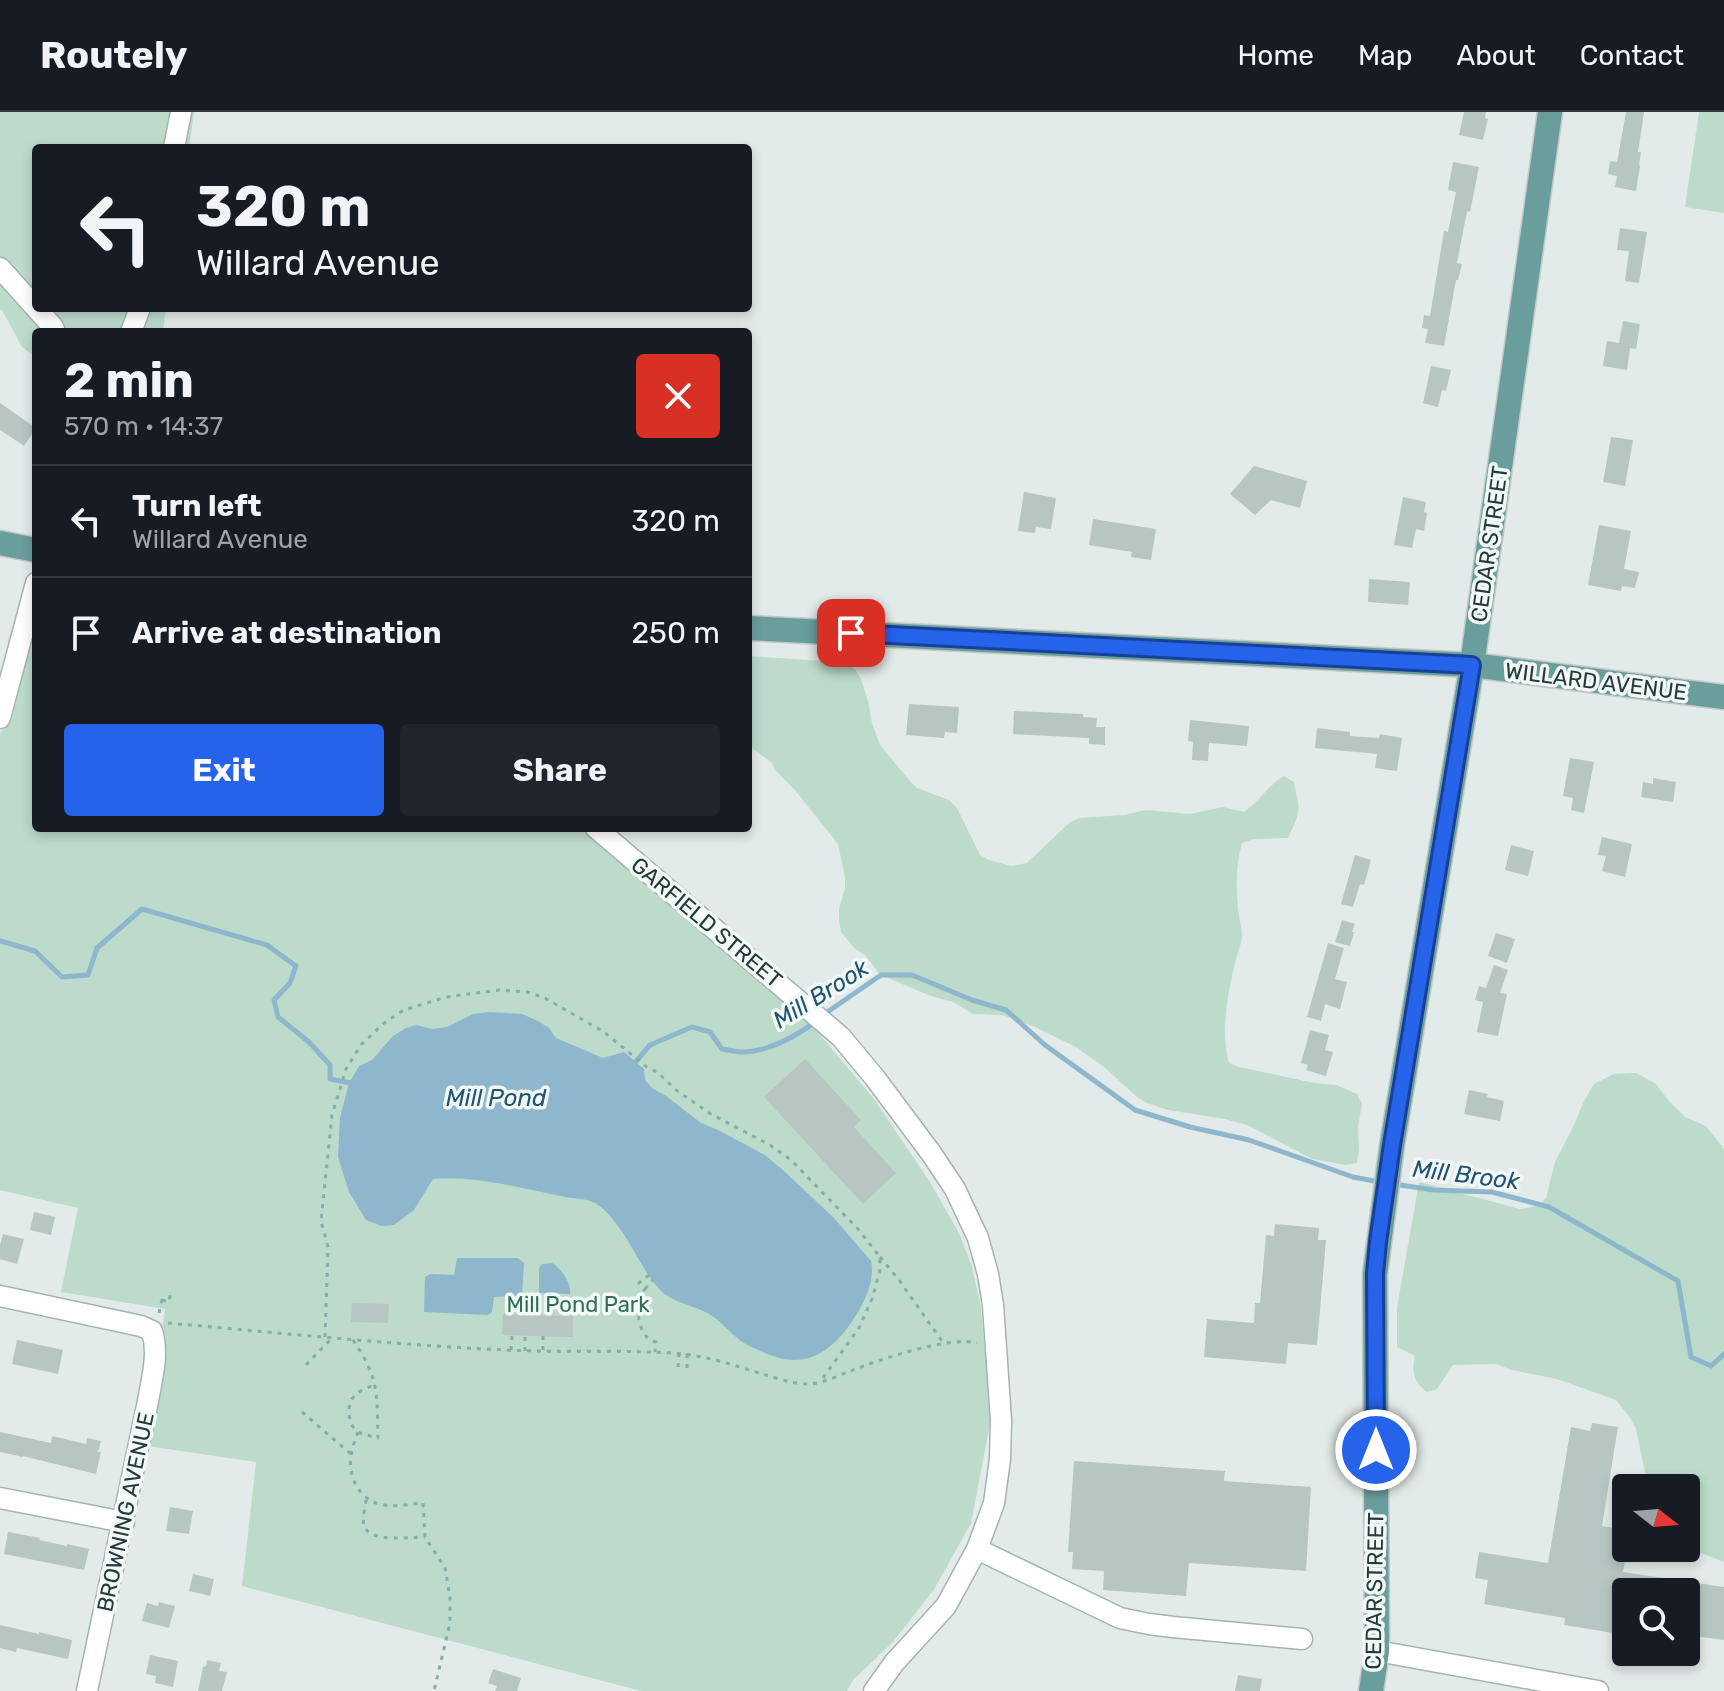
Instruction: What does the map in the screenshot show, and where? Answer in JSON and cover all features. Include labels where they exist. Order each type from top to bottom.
[{"type":"main road","name":"CEDAR STREET","points":[[1371,1691],[1377,1651],[1375,1274],[1392,1147],[1472,665],[1550,112]]},
{"type":"main road","points":[[0,543],[32,549]]},
{"type":"main road","name":"WILLARD AVENUE","points":[[752,628],[1472,665],[1724,697]]},
{"type":"street","points":[[175,144],[181,112]]},
{"type":"street","points":[[0,268],[32,304]]},
{"type":"street","points":[[40,312],[53,328]]},
{"type":"street","points":[[0,718],[32,598]]},
{"type":"street","name":"GARFIELD STREET","points":[[601,832],[841,1037],[919,1136],[955,1189],[978,1238],[988,1274],[996,1335],[1001,1420],[994,1503],[977,1549],[946,1606],[894,1663],[874,1691]]},
{"type":"street","points":[[0,1296],[141,1326],[160,1327]]},
{"type":"street","name":"BROWNING AVENUE","points":[[87,1691],[124,1522],[160,1327]]},
{"type":"street","points":[[0,1498],[124,1522]]},
{"type":"street","points":[[977,1549],[1120,1618],[1173,1627],[1302,1639]]},
{"type":"street","points":[[1377,1651],[1598,1691]]},
{"type":"path","points":[[325,1337],[328,1252],[321,1221],[332,1115],[346,1069],[361,1045],[384,1023],[404,1010],[446,997],[499,990],[527,992],[545,998],[604,1032],[709,1113],[770,1145],[791,1160],[858,1229],[944,1344]]},
{"type":"path","points":[[319,1252],[328,1252]]},
{"type":"path","points":[[820,1382],[859,1328],[872,1299],[880,1270],[880,1257]]},
{"type":"path","points":[[645,1289],[639,1283],[649,1275]]},
{"type":"path","points":[[653,1280],[639,1302],[641,1328],[648,1340],[656,1342]]},
{"type":"path","points":[[162,1300],[169,1302],[171,1291]]},
{"type":"path","points":[[160,1327],[525,1351],[687,1354],[805,1384],[820,1382],[890,1356],[968,1340],[982,1343]]},
{"type":"path","points":[[511,1350],[512,1335]]},
{"type":"path","points":[[655,1352],[657,1335]]},
{"type":"path","points":[[525,1336],[525,1351]]},
{"type":"path","points":[[543,1336],[543,1351]]},
{"type":"path","points":[[306,1365],[331,1338]]},
{"type":"path","points":[[353,1340],[371,1370],[374,1385],[376,1400],[378,1438],[358,1432],[349,1420],[350,1403],[356,1394],[374,1385]]},
{"type":"path","points":[[678,1367],[679,1354]]},
{"type":"path","points":[[687,1354],[687,1368]]},
{"type":"path","points":[[302,1412],[351,1454]]},
{"type":"path","points":[[358,1432],[351,1454],[351,1474],[359,1491],[366,1498],[383,1505],[423,1503],[425,1537],[445,1568],[450,1623],[434,1691]]},
{"type":"path","points":[[366,1498],[363,1523],[373,1535],[380,1538],[425,1537]]},
{"type":"green space","points":[[0,112],[194,112],[190,144],[32,144],[32,312],[166,312],[164,328],[32,328],[32,354],[22,347],[0,310]]},
{"type":"green space","points":[[1699,112],[1724,112],[1724,213],[1685,207]]},
{"type":"green space","name":"Mill Pond Park","points":[[32,638],[32,832],[587,832],[816,1030],[874,1099],[930,1182],[960,1235],[972,1267],[981,1307],[991,1419],[971,1523],[935,1588],[893,1642],[853,1680],[847,1691],[641,1691],[242,1586],[256,1462],[147,1446],[165,1309],[61,1292],[78,1208],[0,1190],[0,733],[11,723]]},
{"type":"green space","points":[[752,656],[824,661],[855,669],[861,679],[880,745],[917,788],[949,800],[957,808],[980,855],[1011,866],[1027,863],[1069,823],[1079,818],[1146,810],[1190,814],[1223,807],[1244,812],[1284,776],[1294,782],[1298,812],[1288,838],[1254,839],[1242,843],[1237,880],[1242,938],[1228,998],[1226,1050],[1229,1063],[1239,1067],[1336,1085],[1357,1094],[1362,1104],[1357,1163],[1346,1165],[1312,1159],[1247,1125],[1147,1103],[1076,1047],[1035,1027],[1003,1015],[973,1014],[953,1002],[931,996],[879,973],[841,932],[839,909],[845,877],[838,844],[771,762],[752,748]]},
{"type":"green space","points":[[1636,1073],[1655,1083],[1685,1117],[1706,1126],[1724,1149],[1724,1562],[1700,1553],[1700,1474],[1646,1474],[1636,1429],[1616,1400],[1557,1379],[1496,1364],[1453,1365],[1437,1389],[1427,1392],[1415,1376],[1415,1356],[1397,1347],[1397,1308],[1419,1182],[1520,1209],[1538,1206],[1546,1198],[1555,1162],[1583,1103],[1594,1084],[1614,1074]]},
{"type":"water","name":"Mill Pond","points":[[473,1014],[522,1014],[549,1028],[556,1038],[603,1058],[624,1052],[644,1069],[645,1080],[652,1088],[701,1123],[765,1155],[833,1217],[871,1261],[872,1277],[855,1317],[833,1344],[813,1357],[790,1360],[749,1346],[709,1314],[660,1290],[614,1220],[588,1200],[483,1181],[433,1179],[414,1210],[394,1225],[382,1226],[366,1220],[349,1192],[338,1157],[340,1118],[349,1083],[359,1066],[372,1060],[393,1036],[406,1028],[416,1025],[432,1029],[447,1027]]},
{"type":"water","points":[[457,1258],[518,1258],[524,1263],[522,1296],[494,1297],[492,1312],[488,1315],[424,1312],[425,1277],[430,1274],[454,1275]]},
{"type":"water","points":[[552,1263],[565,1277],[570,1294],[539,1293],[539,1268],[542,1264]]},
{"type":"building","points":[[1464,112],[1486,112],[1485,118],[1488,119],[1483,140],[1459,135]]},
{"type":"building","points":[[1626,112],[1644,112],[1636,191],[1615,187],[1617,176],[1608,174],[1610,161],[1617,162]]},
{"type":"building","points":[[1453,162],[1479,167],[1470,212],[1467,211],[1457,263],[1462,264],[1456,280],[1444,346],[1425,343],[1428,329],[1422,328],[1424,315],[1430,316],[1444,231],[1448,232],[1456,192],[1448,190]]},
{"type":"building","points":[[1620,228],[1647,232],[1639,283],[1625,281],[1629,251],[1617,250]]},
{"type":"building","points":[[1623,321],[1640,324],[1636,349],[1630,348],[1627,370],[1603,366],[1607,341],[1619,343]]},
{"type":"building","points":[[1431,366],[1451,370],[1438,407],[1423,403]]},
{"type":"building","points":[[0,403],[32,425],[32,434],[24,446],[0,430]]},
{"type":"building","points":[[1611,437],[1633,440],[1625,486],[1603,482]]},
{"type":"building","points":[[1254,466],[1307,481],[1300,508],[1271,500],[1255,515],[1230,494]]},
{"type":"building","points":[[1024,492],[1056,498],[1051,529],[1036,527],[1035,533],[1018,531]]},
{"type":"building","points":[[1403,497],[1426,502],[1424,531],[1416,529],[1412,548],[1394,545]]},
{"type":"building","points":[[1093,519],[1156,529],[1151,560],[1131,557],[1132,552],[1089,545]]},
{"type":"building","points":[[1599,525],[1631,531],[1624,569],[1639,572],[1635,588],[1622,586],[1621,591],[1588,585]]},
{"type":"building","points":[[1369,579],[1410,582],[1408,605],[1368,602]]},
{"type":"building","points":[[909,704],[959,707],[957,733],[945,732],[944,738],[906,735]]},
{"type":"building","points":[[1014,711],[1083,714],[1083,717],[1097,718],[1096,727],[1105,727],[1105,745],[1089,744],[1089,738],[1013,734]]},
{"type":"building","points":[[1190,720],[1249,726],[1247,746],[1209,743],[1208,761],[1192,760],[1193,742],[1188,741]]},
{"type":"building","points":[[1317,728],[1350,732],[1350,736],[1379,738],[1380,734],[1402,738],[1397,771],[1375,768],[1377,754],[1315,748]]},
{"type":"building","points":[[1570,758],[1594,762],[1584,813],[1571,810],[1573,798],[1563,796]]},
{"type":"building","points":[[1653,778],[1676,782],[1673,802],[1641,797],[1643,782],[1653,784]]},
{"type":"building","points":[[1602,837],[1632,844],[1625,877],[1602,871],[1606,856],[1598,855]]},
{"type":"building","points":[[1511,845],[1534,851],[1528,876],[1505,870]]},
{"type":"building","points":[[1355,855],[1371,860],[1364,885],[1360,884],[1353,907],[1341,904]]},
{"type":"building","points":[[1342,920],[1355,924],[1350,946],[1335,942]]},
{"type":"building","points":[[1496,933],[1515,939],[1507,963],[1488,956]]},
{"type":"building","points":[[1328,943],[1344,948],[1335,979],[1347,982],[1340,1009],[1325,1004],[1321,1021],[1307,1017]]},
{"type":"building","points":[[1494,965],[1508,970],[1500,993],[1507,994],[1498,1036],[1477,1032],[1483,1002],[1475,1000],[1479,986],[1486,988]]},
{"type":"building","points":[[1310,1030],[1329,1035],[1325,1050],[1333,1052],[1326,1076],[1306,1070],[1308,1065],[1301,1063]]},
{"type":"building","points":[[805,1059],[861,1120],[854,1127],[896,1173],[863,1204],[764,1097]]},
{"type":"building","points":[[1469,1090],[1504,1101],[1500,1121],[1464,1114]]},
{"type":"building","points":[[34,1212],[55,1217],[51,1235],[30,1230]]},
{"type":"building","points":[[1275,1224],[1319,1228],[1318,1240],[1326,1240],[1317,1345],[1288,1343],[1286,1364],[1204,1357],[1207,1319],[1254,1323],[1255,1303],[1260,1303],[1266,1235],[1274,1236]]},
{"type":"building","points":[[3,1234],[24,1239],[17,1264],[0,1259]]},
{"type":"building","points":[[352,1303],[389,1304],[388,1323],[351,1322]]},
{"type":"building","points":[[503,1314],[573,1316],[573,1337],[502,1335]]},
{"type":"building","points":[[17,1340],[63,1350],[58,1374],[12,1364]]},
{"type":"building","points":[[1592,1423],[1618,1427],[1602,1526],[1612,1528],[1612,1562],[1625,1562],[1623,1572],[1663,1578],[1612,1578],[1612,1633],[1564,1625],[1565,1618],[1484,1604],[1488,1580],[1475,1578],[1479,1552],[1548,1563],[1571,1427],[1590,1431]]},
{"type":"building","points":[[0,1432],[51,1443],[52,1436],[86,1444],[87,1438],[101,1441],[96,1474],[0,1452]]},
{"type":"building","points":[[1074,1461],[1225,1471],[1224,1481],[1311,1487],[1306,1571],[1189,1563],[1186,1596],[1103,1590],[1104,1571],[1072,1569],[1073,1552],[1068,1552]]},
{"type":"building","points":[[170,1507],[193,1511],[189,1534],[166,1531]]},
{"type":"building","points":[[8,1532],[89,1549],[84,1570],[4,1554]]},
{"type":"building","points":[[193,1574],[214,1579],[210,1596],[189,1591]]},
{"type":"building","points":[[1700,1583],[1724,1587],[1724,1640],[1700,1637]]},
{"type":"building","points":[[159,1602],[175,1606],[169,1628],[142,1621],[147,1603],[158,1606]]},
{"type":"building","points":[[0,1625],[72,1640],[68,1659],[17,1648],[16,1652],[0,1648]]},
{"type":"building","points":[[150,1655],[178,1661],[173,1687],[155,1683],[156,1676],[146,1674]]},
{"type":"building","points":[[207,1660],[221,1663],[219,1671],[227,1672],[222,1691],[198,1691]]},
{"type":"building","points":[[493,1669],[521,1678],[517,1691],[495,1691],[497,1686],[488,1683]]},
{"type":"building","points":[[1238,1675],[1262,1679],[1260,1691],[1235,1691]]},
{"type":"waterway","name":"Mill Brook","points":[[0,941],[35,951],[62,977],[88,975],[97,948],[142,909],[267,945],[296,966],[290,983],[274,1000],[278,1017],[309,1042],[330,1065],[330,1079],[356,1084]]},
{"type":"waterway","name":"Mill Brook","points":[[823,1015],[881,975],[912,975],[972,1000],[1006,1010],[1045,1045],[1135,1110],[1190,1127],[1249,1140],[1353,1177],[1380,1182]]},
{"type":"waterway","name":"Mill Brook","points":[[632,1066],[650,1045],[692,1027],[710,1032],[722,1049],[742,1052],[780,1043],[815,1022]]},
{"type":"waterway","name":"Mill Brook","points":[[1394,1184],[1433,1190],[1492,1192],[1549,1207],[1678,1281],[1691,1357],[1711,1366],[1724,1354]]},
{"type":"route","points":[[851,633],[1472,665],[1378,1242],[1375,1274],[1376,1450]]}]
